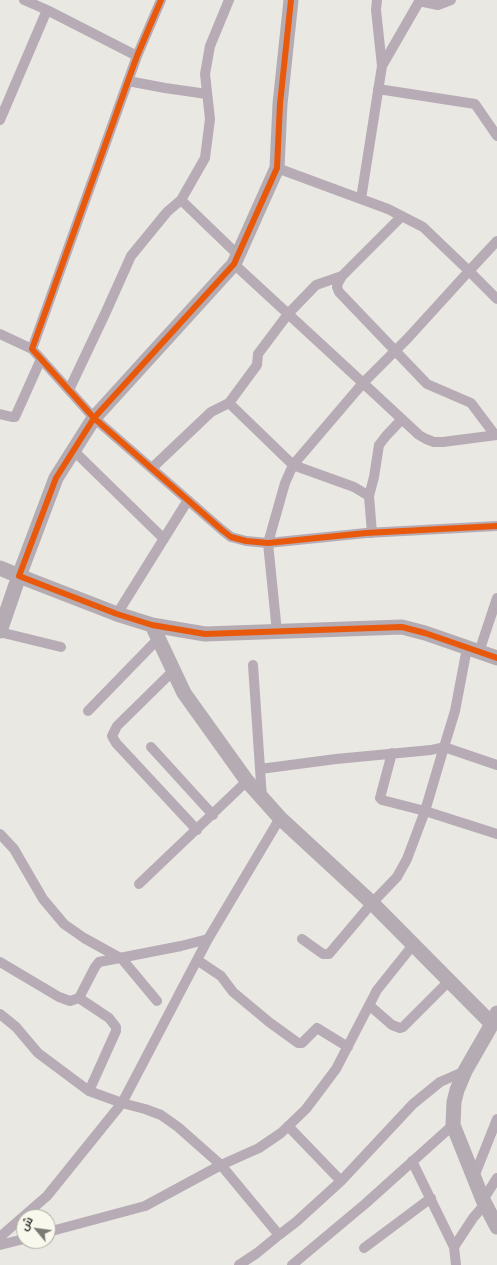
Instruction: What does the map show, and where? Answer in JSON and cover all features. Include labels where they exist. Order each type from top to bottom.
[{"type":"street","points":[[24,0],[48,10],[137,56]]},
{"type":"street","points":[[32,349],[137,56],[161,0]]},
{"type":"street","points":[[69,390],[105,314],[130,256],[167,212],[180,200],[205,158],[210,119],[205,74],[210,46],[228,0]]},
{"type":"street","points":[[61,647],[0,632],[19,576],[56,478],[94,418],[236,260],[278,168],[280,104],[291,0]]},
{"type":"street","points":[[361,199],[382,66],[376,10],[377,0]]},
{"type":"street","points":[[382,66],[420,0],[438,4],[451,0]]},
{"type":"street","points":[[0,120],[48,10]]},
{"type":"street","points":[[128,81],[207,94]]},
{"type":"street","points":[[378,89],[475,104],[497,136]]},
{"type":"street","points":[[278,168],[361,199],[402,216],[423,227],[497,299]]},
{"type":"street","points":[[180,200],[288,314],[419,435],[434,442],[496,435]]},
{"type":"street","points":[[402,216],[342,276],[338,283],[338,292],[427,384],[471,403],[496,435]]},
{"type":"street","points":[[277,632],[268,543],[285,483],[292,465],[363,383],[395,351],[497,241]]},
{"type":"street","points":[[152,468],[211,412],[229,403],[257,365],[258,354],[288,314],[316,284],[342,276]]},
{"type":"street","points":[[0,334],[32,349],[94,418],[231,537],[246,542],[268,543],[372,533],[497,526]]},
{"type":"street","points":[[0,414],[15,417],[41,359]]},
{"type":"street","points":[[229,403],[292,465],[354,487],[368,496]]},
{"type":"street","points":[[372,533],[368,496],[374,477],[379,446],[402,419]]},
{"type":"street","points":[[73,450],[164,539]]},
{"type":"street","points":[[117,614],[188,500]]},
{"type":"street","points":[[0,568],[117,614],[152,625],[205,634],[402,627],[425,633],[497,658]]},
{"type":"street","points":[[302,939],[323,954],[329,954],[372,903],[397,877],[407,860],[424,811],[473,650],[497,598]]},
{"type":"street","points":[[152,625],[184,693],[247,781],[280,818],[372,903],[449,981],[495,1022],[464,1071],[454,1102],[453,1125],[484,1202],[496,1225]]},
{"type":"street","points":[[88,711],[158,639]]},
{"type":"street","points":[[252,665],[262,798]]},
{"type":"street","points":[[173,671],[117,726],[112,736],[116,743],[197,830]]},
{"type":"street","points":[[151,747],[212,815]]},
{"type":"street","points":[[260,769],[336,758],[392,754],[444,747],[497,765]]},
{"type":"street","points":[[392,754],[380,799],[497,834]]},
{"type":"street","points":[[139,884],[247,781]]},
{"type":"street","points":[[0,1237],[47,1196],[122,1104],[208,939],[280,818]]},
{"type":"street","points":[[0,834],[14,849],[43,899],[64,924],[84,938],[122,959],[157,1001]]},
{"type":"street","points":[[0,962],[70,1001],[79,998],[99,962],[105,960],[122,959],[208,939]]},
{"type":"street","points":[[56,1230],[146,1206],[221,1165],[259,1148],[281,1133],[306,1109],[336,1069],[377,990],[413,945]]},
{"type":"street","points":[[197,960],[221,976],[233,992],[269,1022],[298,1043],[302,1043],[318,1028],[348,1047]]},
{"type":"street","points":[[369,1005],[392,1025],[400,1028],[449,981]]},
{"type":"street","points":[[79,998],[109,1018],[116,1027],[116,1031],[89,1091]]},
{"type":"street","points":[[0,1014],[16,1028],[38,1053],[89,1091],[122,1104],[145,1109],[161,1115],[178,1127],[221,1165],[279,1235]]},
{"type":"street","points":[[239,1265],[257,1253],[296,1222],[341,1181],[413,1104],[440,1082],[464,1071]]},
{"type":"street","points":[[474,1177],[497,1119]]},
{"type":"street","points":[[292,1265],[365,1204],[453,1125]]},
{"type":"street","points":[[288,1126],[341,1181]]},
{"type":"street","points":[[412,1161],[454,1247],[456,1265]]},
{"type":"street","points":[[454,1247],[484,1202],[497,1178]]},
{"type":"street","points":[[364,1248],[431,1198]]},
{"type":"street","points":[[0,1245],[16,1241]]},
{"type":"cycle path","points":[[161,0],[137,56],[32,349],[94,418],[231,537],[246,541],[268,543],[366,533],[497,526]]},
{"type":"cycle path","points":[[291,0],[280,104],[277,168],[234,264],[94,418],[56,478],[19,576],[117,614],[152,625],[205,634],[402,627],[425,633],[497,658]]}]
